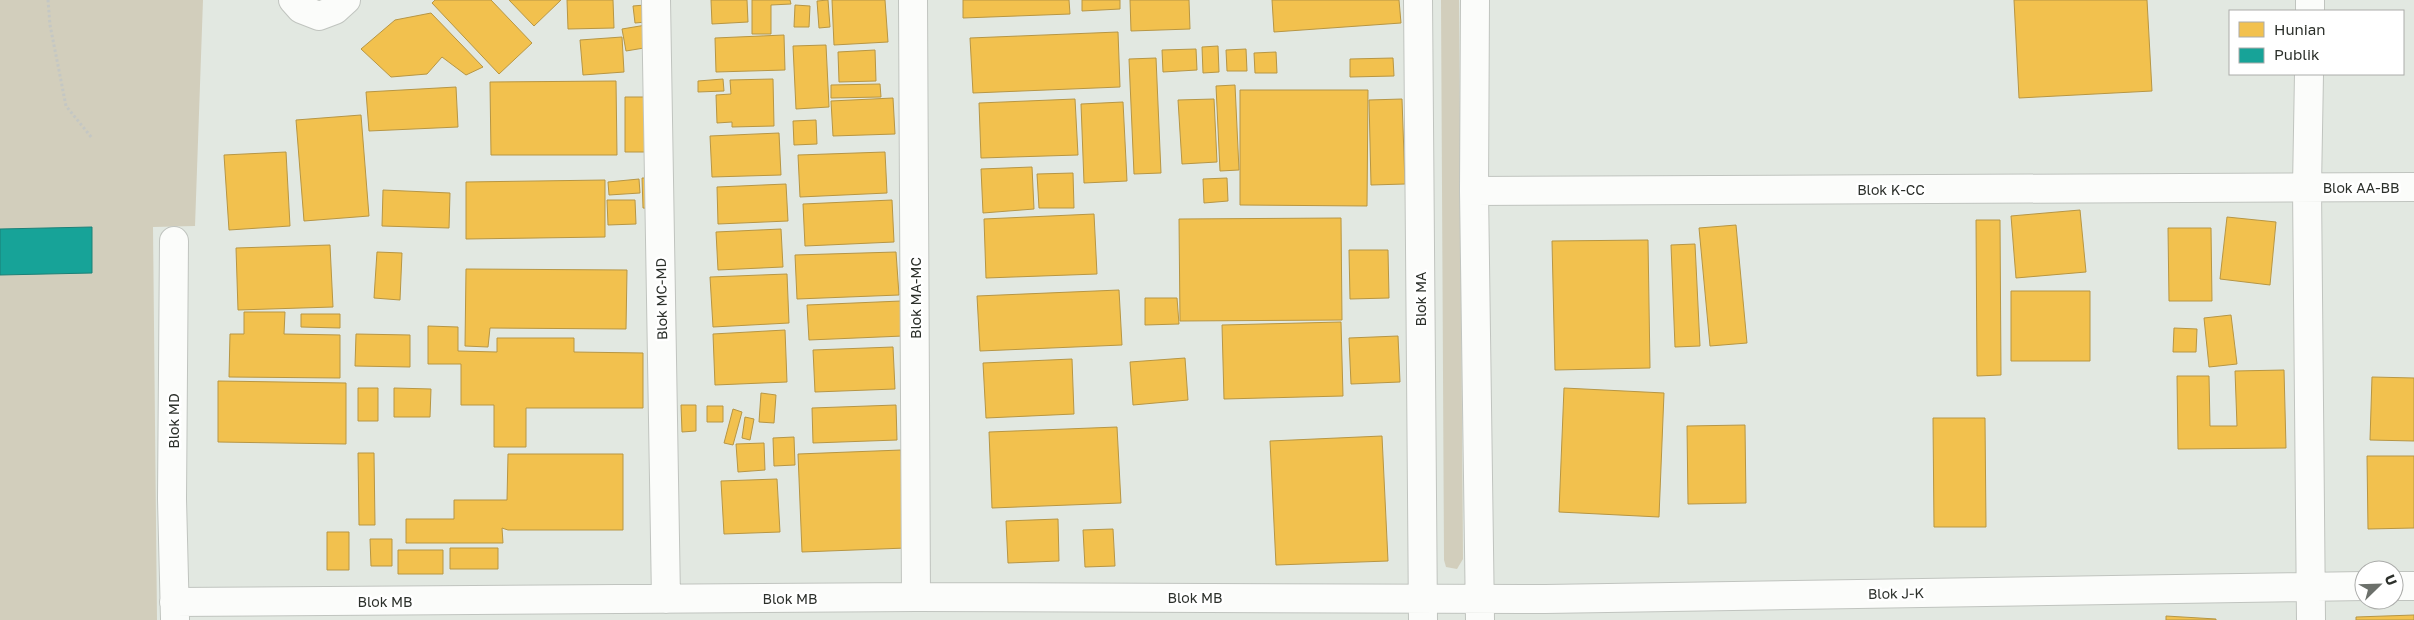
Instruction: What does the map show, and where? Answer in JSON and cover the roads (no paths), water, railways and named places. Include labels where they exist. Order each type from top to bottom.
[{"type":"street","points":[[293,0],[301,9],[319,16],[340,5]]},
{"type":"street","name":"Blok MC-MD","points":[[656,0],[666,599]]},
{"type":"street","name":"Blok MA-MC","points":[[913,0],[916,597]]},
{"type":"street","name":"Blok MA","points":[[1418,0],[1423,609]]},
{"type":"street","points":[[1475,0],[1474,191],[1480,610]]},
{"type":"street","points":[[2309,75],[2307,187],[2311,620]]},
{"type":"street","name":"Blok K-CC","points":[[1474,191],[2307,187]]},
{"type":"street","name":"Blok AA-BB","points":[[2307,187],[2414,187]]},
{"type":"street","name":"Blok MD","points":[[174,241],[172,499],[174,611]]},
{"type":"street","name":"Blok J-K","points":[[1423,609],[1480,610],[2354,586]]},
{"type":"street","name":"Blok MB","points":[[174,611],[666,599],[916,597],[1423,609]]}]
